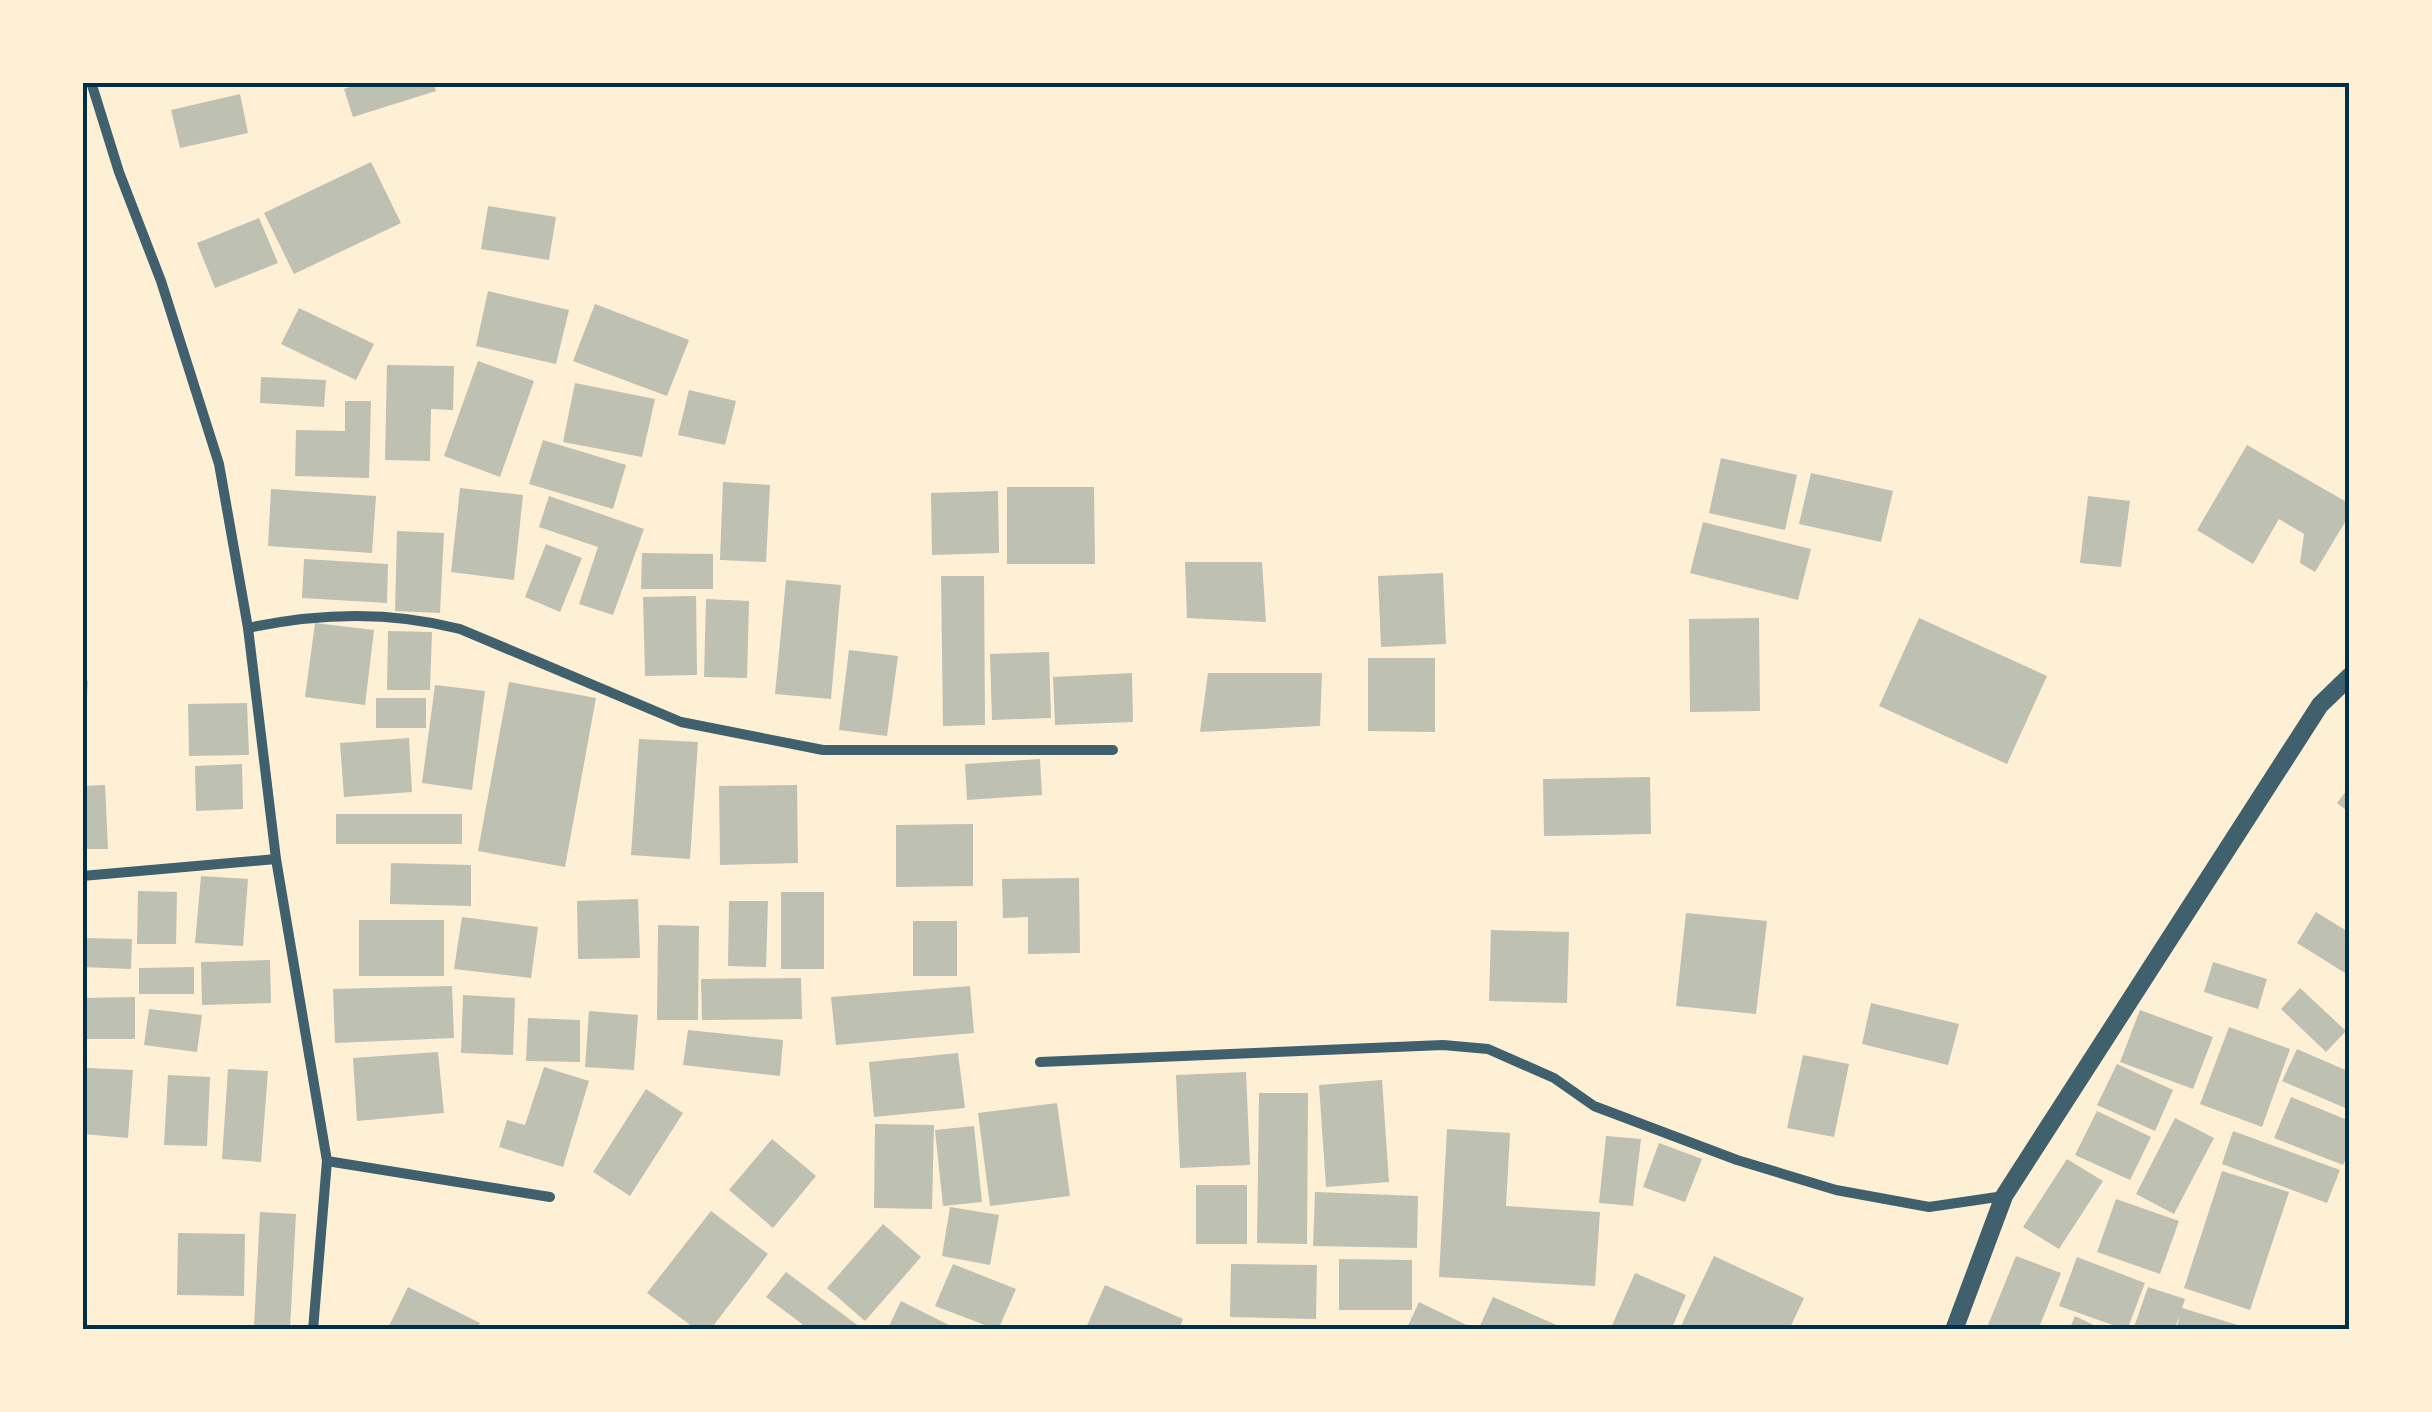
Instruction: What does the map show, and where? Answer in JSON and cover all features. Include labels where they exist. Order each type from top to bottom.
[{"type":"street","points":[[91,82],[162,281],[218,464],[248,628],[276,858],[327,1161],[313,1330]]},
{"type":"street","points":[[248,628],[312,618],[366,616],[438,624],[460,629],[681,722],[824,750],[1113,750]]},
{"type":"street","points":[[1954,1330],[2004,1196],[2320,705],[2350,676]]},
{"type":"street","points":[[82,876],[276,858]]},
{"type":"street","points":[[1040,1062],[1444,1044],[1488,1049],[1554,1078],[1594,1106],[1738,1160],[1836,1190],[1928,1207],[2004,1196]]},
{"type":"street","points":[[327,1161],[550,1196]]},
{"type":"building","points":[[364,82],[433,82],[436,91],[353,117],[344,89]]},
{"type":"building","points":[[240,94],[248,133],[180,148],[171,110]]},
{"type":"building","points":[[371,162],[401,223],[294,274],[264,213]]},
{"type":"building","points":[[488,206],[556,217],[549,260],[481,249]]},
{"type":"building","points":[[259,218],[278,263],[215,288],[197,243]]},
{"type":"building","points":[[488,291],[569,310],[556,364],[476,346]]},
{"type":"building","points":[[595,304],[689,340],[667,396],[573,361]]},
{"type":"building","points":[[299,308],[374,344],[356,380],[281,344]]},
{"type":"building","points":[[478,361],[534,381],[500,477],[444,456]]},
{"type":"building","points":[[387,365],[454,366],[453,410],[431,409],[430,461],[385,460]]},
{"type":"building","points":[[261,377],[326,380],[324,407],[260,403]]},
{"type":"building","points":[[575,383],[655,399],[642,457],[563,442]]},
{"type":"building","points":[[689,390],[736,401],[725,445],[678,435]]},
{"type":"building","points":[[345,401],[371,401],[369,478],[295,476],[296,430],[345,431]]},
{"type":"building","points":[[543,440],[626,465],[613,509],[529,484]]},
{"type":"building","points":[[2247,445],[2350,504],[2350,514],[2315,572],[2300,563],[2304,534],[2279,519],[2253,564],[2197,530]]},
{"type":"building","points":[[1721,458],[1797,475],[1785,530],[1709,513]]},
{"type":"building","points":[[1811,473],[1893,491],[1881,542],[1799,524]]},
{"type":"building","points":[[723,482],[770,485],[766,562],[720,560]]},
{"type":"building","points":[[1007,487],[1094,487],[1095,564],[1007,564]]},
{"type":"building","points":[[460,488],[523,495],[514,580],[451,572]]},
{"type":"building","points":[[271,489],[376,496],[372,553],[268,546]]},
{"type":"building","points":[[998,491],[999,553],[932,555],[931,493]]},
{"type":"building","points":[[549,496],[644,529],[613,615],[579,604],[598,547],[539,527]]},
{"type":"building","points":[[2088,496],[2130,501],[2121,567],[2080,563]]},
{"type":"building","points":[[1703,522],[1811,549],[1798,600],[1690,573]]},
{"type":"building","points":[[397,531],[444,533],[440,613],[395,611]]},
{"type":"building","points":[[546,544],[582,558],[560,612],[525,597]]},
{"type":"building","points":[[642,553],[713,554],[713,589],[641,589]]},
{"type":"building","points":[[304,559],[388,564],[387,603],[302,598]]},
{"type":"building","points":[[1185,562],[1262,562],[1266,622],[1187,618]]},
{"type":"building","points":[[1443,573],[1446,644],[1381,647],[1378,576]]},
{"type":"building","points":[[941,576],[984,576],[985,725],[943,726]]},
{"type":"building","points":[[786,580],[841,585],[831,699],[775,694]]},
{"type":"building","points":[[696,596],[697,675],[645,676],[643,597]]},
{"type":"building","points":[[706,599],[749,601],[747,678],[704,677]]},
{"type":"building","points":[[1759,618],[1760,711],[1690,712],[1689,619]]},
{"type":"building","points":[[1919,618],[2047,676],[2007,764],[1879,706]]},
{"type":"building","points":[[315,623],[374,630],[365,705],[305,697]]},
{"type":"building","points":[[388,631],[432,632],[430,690],[387,690]]},
{"type":"building","points":[[849,650],[898,656],[887,736],[839,730]]},
{"type":"building","points":[[1049,652],[1051,718],[992,720],[990,654]]},
{"type":"building","points":[[1368,658],[1435,658],[1435,732],[1368,731]]},
{"type":"building","points":[[1132,673],[1133,722],[1055,725],[1053,677]]},
{"type":"building","points":[[1208,673],[1322,673],[1320,726],[1200,732]]},
{"type":"building","points":[[82,680],[88,681],[85,723],[82,723]]},
{"type":"building","points":[[509,682],[596,698],[565,867],[478,851]]},
{"type":"building","points":[[435,685],[485,691],[472,790],[422,783]]},
{"type":"building","points":[[376,698],[426,698],[426,728],[376,728]]},
{"type":"building","points":[[247,703],[249,755],[189,756],[188,704]]},
{"type":"building","points":[[409,738],[412,792],[344,797],[340,743]]},
{"type":"building","points":[[639,739],[698,742],[690,859],[631,855]]},
{"type":"building","points":[[1040,759],[1042,795],[967,800],[965,764]]},
{"type":"building","points":[[242,764],[243,809],[196,811],[195,766]]},
{"type":"building","points":[[1650,777],[1651,834],[1544,836],[1543,779]]},
{"type":"building","points":[[105,785],[108,849],[82,849],[82,786]]},
{"type":"building","points":[[797,785],[798,863],[720,865],[719,786]]},
{"type":"building","points":[[2350,786],[2350,813],[2337,803]]},
{"type":"building","points":[[336,814],[462,814],[462,844],[336,844]]},
{"type":"building","points":[[973,824],[973,886],[896,887],[896,825]]},
{"type":"building","points":[[391,863],[471,865],[471,906],[390,904]]},
{"type":"building","points":[[201,876],[248,879],[243,946],[195,943]]},
{"type":"building","points":[[1079,878],[1080,953],[1028,954],[1028,917],[1003,918],[1002,879]]},
{"type":"building","points":[[138,891],[177,892],[176,944],[137,944]]},
{"type":"building","points":[[781,892],[824,892],[824,969],[781,969]]},
{"type":"building","points":[[638,899],[640,958],[578,959],[577,901]]},
{"type":"building","points":[[729,901],[768,901],[766,967],[728,966]]},
{"type":"building","points":[[2316,912],[2350,933],[2350,976],[2297,943]]},
{"type":"building","points":[[1686,913],[1767,921],[1756,1014],[1676,1006]]},
{"type":"building","points":[[462,917],[538,927],[531,978],[454,969]]},
{"type":"building","points":[[359,920],[444,920],[444,976],[359,976]]},
{"type":"building","points":[[913,921],[957,921],[957,976],[913,976]]},
{"type":"building","points":[[658,925],[699,926],[698,1020],[657,1020]]},
{"type":"building","points":[[1491,930],[1569,932],[1567,1003],[1489,1001]]},
{"type":"building","points":[[82,938],[132,939],[131,969],[82,967]]},
{"type":"building","points":[[270,960],[271,1003],[202,1005],[201,962]]},
{"type":"building","points":[[2213,962],[2267,979],[2258,1009],[2204,992]]},
{"type":"building","points":[[194,967],[194,994],[139,994],[139,968]]},
{"type":"building","points":[[801,978],[802,1019],[702,1020],[701,979]]},
{"type":"building","points":[[452,986],[454,1038],[335,1043],[333,989]]},
{"type":"building","points":[[970,986],[974,1033],[836,1045],[831,997]]},
{"type":"building","points":[[2300,988],[2346,1031],[2326,1052],[2281,1009]]},
{"type":"building","points":[[463,995],[515,998],[513,1055],[461,1053]]},
{"type":"building","points":[[135,997],[135,1039],[82,1039],[82,998]]},
{"type":"building","points":[[1871,1003],[1959,1024],[1948,1065],[1862,1044]]},
{"type":"building","points":[[149,1009],[202,1015],[197,1052],[144,1045]]},
{"type":"building","points":[[2140,1010],[2213,1037],[2193,1089],[2120,1062]]},
{"type":"building","points":[[589,1011],[638,1015],[634,1070],[585,1067]]},
{"type":"building","points":[[528,1018],[580,1020],[580,1062],[526,1061]]},
{"type":"building","points":[[2229,1027],[2290,1049],[2262,1127],[2200,1104]]},
{"type":"building","points":[[688,1030],[783,1040],[780,1076],[683,1065]]},
{"type":"building","points":[[2297,1049],[2350,1072],[2350,1110],[2282,1081]]},
{"type":"building","points":[[438,1052],[444,1113],[357,1121],[353,1058]]},
{"type":"building","points":[[958,1053],[965,1108],[874,1117],[869,1062]]},
{"type":"building","points":[[1803,1055],[1849,1064],[1834,1137],[1787,1128]]},
{"type":"building","points":[[2117,1064],[2173,1090],[2155,1131],[2097,1105]]},
{"type":"building","points":[[544,1067],[589,1081],[563,1167],[499,1147],[507,1120],[525,1125]]},
{"type":"building","points":[[87,1068],[133,1070],[128,1138],[83,1134]]},
{"type":"building","points":[[228,1069],[268,1071],[261,1162],[222,1159]]},
{"type":"building","points":[[1246,1072],[1250,1165],[1180,1168],[1176,1075]]},
{"type":"building","points":[[168,1075],[210,1077],[207,1146],[164,1145]]},
{"type":"building","points":[[1382,1080],[1389,1182],[1326,1187],[1319,1085]]},
{"type":"building","points":[[646,1089],[683,1113],[630,1196],[593,1172]]},
{"type":"building","points":[[1259,1093],[1308,1093],[1307,1244],[1257,1243]]},
{"type":"building","points":[[2291,1097],[2350,1121],[2350,1150],[2343,1165],[2274,1138]]},
{"type":"building","points":[[1057,1103],[1070,1196],[990,1206],[978,1113]]},
{"type":"building","points":[[2097,1111],[2151,1137],[2130,1180],[2075,1155]]},
{"type":"building","points":[[2175,1118],[2214,1138],[2174,1214],[2136,1194]]},
{"type":"building","points":[[875,1124],[934,1125],[932,1209],[874,1208]]},
{"type":"building","points":[[974,1126],[982,1202],[943,1206],[935,1130]]},
{"type":"building","points":[[1447,1129],[1510,1133],[1506,1206],[1600,1212],[1595,1286],[1439,1277]]},
{"type":"building","points":[[2233,1131],[2340,1170],[2327,1203],[2222,1164]]},
{"type":"building","points":[[1606,1136],[1641,1139],[1633,1206],[1599,1203]]},
{"type":"building","points":[[772,1139],[816,1176],[773,1228],[729,1190]]},
{"type":"building","points":[[1659,1143],[1702,1159],[1685,1202],[1643,1187]]},
{"type":"building","points":[[2067,1159],[2103,1181],[2059,1249],[2023,1227]]},
{"type":"building","points":[[2222,1171],[2289,1192],[2250,1310],[2184,1288]]},
{"type":"building","points":[[1196,1185],[1247,1185],[1247,1244],[1196,1244]]},
{"type":"building","points":[[1315,1192],[1418,1196],[1417,1248],[1313,1246]]},
{"type":"building","points":[[2116,1199],[2179,1221],[2160,1274],[2097,1252]]},
{"type":"building","points":[[950,1207],[999,1215],[990,1265],[942,1256]]},
{"type":"building","points":[[711,1211],[768,1254],[710,1330],[697,1330],[647,1293]]},
{"type":"building","points":[[260,1212],[296,1214],[290,1329],[254,1327]]},
{"type":"building","points":[[883,1224],[921,1257],[865,1321],[827,1288]]},
{"type":"building","points":[[178,1233],[245,1234],[244,1296],[177,1295]]},
{"type":"building","points":[[1714,1256],[1804,1298],[1789,1330],[1679,1330]]},
{"type":"building","points":[[2016,1256],[2061,1273],[2038,1330],[1986,1330]]},
{"type":"building","points":[[2077,1257],[2145,1283],[2127,1330],[2059,1306]]},
{"type":"building","points":[[1339,1259],[1412,1260],[1412,1310],[1339,1310]]},
{"type":"building","points":[[953,1264],[1016,1289],[998,1330],[935,1306]]},
{"type":"building","points":[[1231,1264],[1317,1265],[1316,1319],[1230,1317]]},
{"type":"building","points":[[786,1272],[864,1330],[810,1330],[766,1297]]},
{"type":"building","points":[[1635,1273],[1686,1295],[1671,1330],[1610,1330]]},
{"type":"building","points":[[1105,1285],[1183,1319],[1179,1330],[1085,1330]]},
{"type":"building","points":[[408,1287],[480,1323],[477,1330],[387,1330]]},
{"type":"building","points":[[2148,1287],[2185,1299],[2182,1308],[2254,1330],[2176,1330],[2180,1315],[2174,1330],[2133,1330]]},
{"type":"building","points":[[1493,1297],[1568,1330],[1478,1330]]},
{"type":"building","points":[[901,1301],[959,1330],[887,1330]]},
{"type":"building","points":[[1419,1302],[1477,1330],[1406,1330]]},
{"type":"building","points":[[2075,1316],[2104,1330],[2069,1330]]}]
